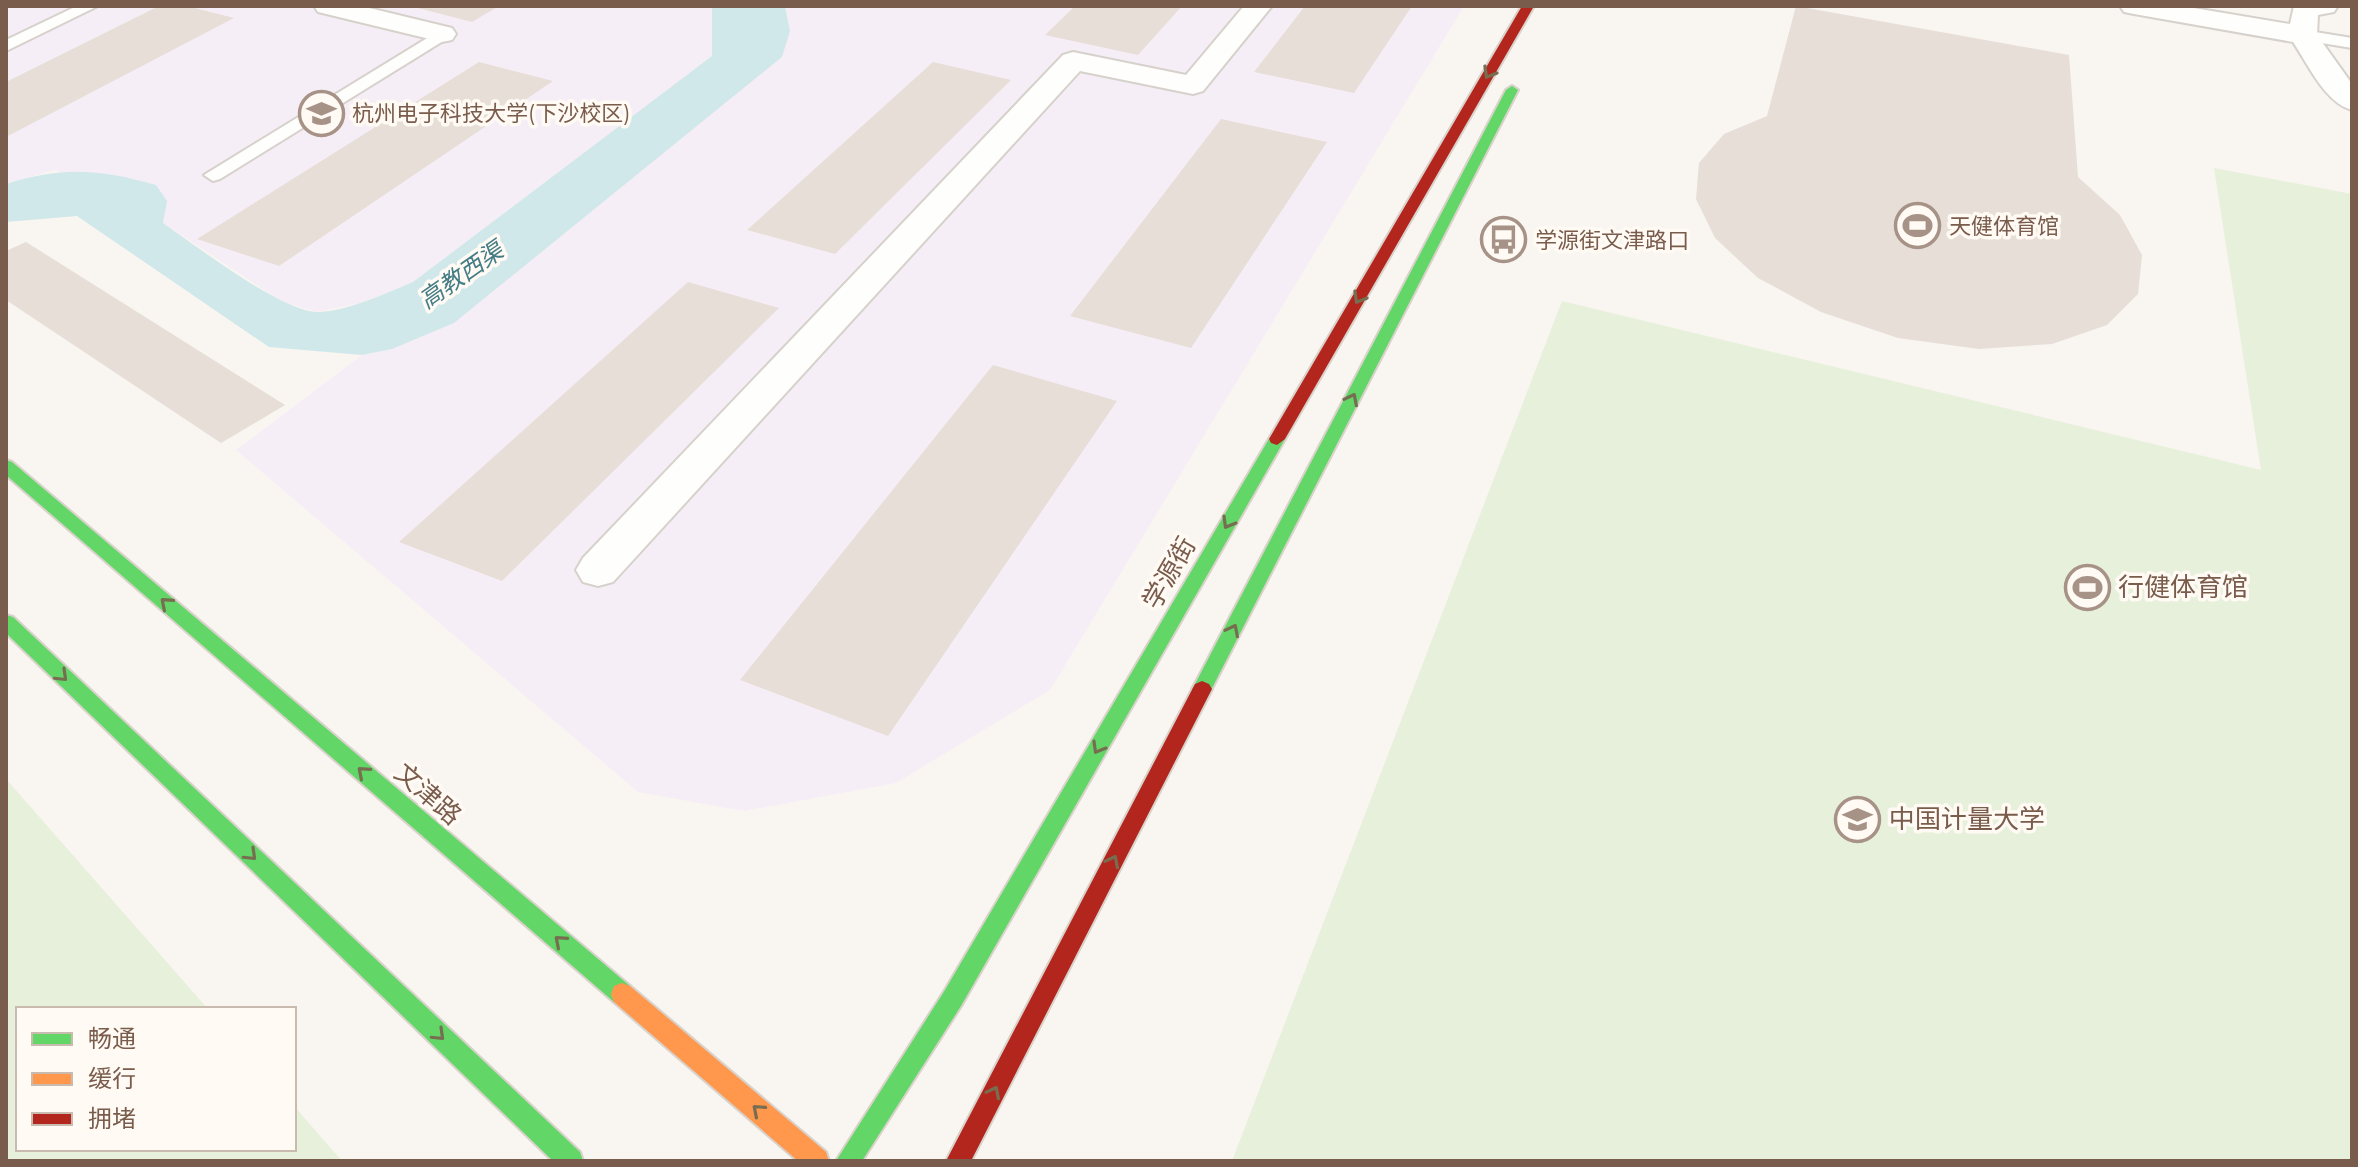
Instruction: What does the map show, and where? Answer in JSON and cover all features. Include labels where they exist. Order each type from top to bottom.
[{"type":"main road","name":"学源街","points":[[848,1161],[953,998],[1528,6]]},
{"type":"main road","points":[[958,1161],[1520,75]]},
{"type":"main road","name":"文津路","points":[[6,466],[817,1161]]},
{"type":"main road","points":[[6,622],[571,1161]]},
{"type":"street","points":[[598,570],[1073,61],[1193,85],[1258,6]]},
{"type":"street","points":[[2134,6],[2303,35]]},
{"type":"street","points":[[2324,6],[2305,10],[2303,35],[2334,82],[2352,101]]},
{"type":"street","points":[[332,7],[442,34]]},
{"type":"lane","points":[[6,46],[90,6]]},
{"type":"lane","points":[[213,175],[442,34]]},
{"type":"lane","points":[[2303,35],[2352,43]]},
{"type":"shaded area","name":"杭州电子科技大学(下沙校区)","points":[[6,6],[712,6],[713,56],[413,282],[365,302],[316,312],[281,301],[163,223],[167,201],[54,170],[6,184]]},
{"type":"shaded area","points":[[785,6],[1464,6],[1050,690],[896,783],[744,811],[638,792],[236,450],[362,355],[392,349],[790,31]]},
{"type":"green space","name":"中国计量大学","points":[[2214,168],[2352,194],[2352,1161],[1232,1161],[1562,301],[2261,470]]},
{"type":"green space","points":[[6,779],[206,1007],[16,1007],[16,1151],[296,1151],[296,1108],[342,1161],[6,1161]]},
{"type":"water","name":"高教西渠","points":[[712,6],[785,6],[790,31],[782,57],[454,323],[392,349],[362,355],[269,347],[77,216],[6,222],[6,184],[63,172],[99,173],[136,180],[156,185],[167,201],[163,223],[262,290],[284,302],[319,312],[355,305],[413,282],[712,56]]},
{"type":"building","points":[[159,6],[187,6],[234,18],[6,137],[6,82]]},
{"type":"building","points":[[410,6],[499,6],[472,22]]},
{"type":"building","points":[[1075,6],[1182,6],[1138,55],[1045,35]]},
{"type":"building","points":[[1305,6],[1412,6],[1354,93],[1254,72]]},
{"type":"building","name":"天健体育馆","points":[[1796,6],[2069,55],[2078,177],[2120,215],[2142,255],[2138,294],[2107,325],[2052,344],[1979,349],[1898,338],[1821,312],[1758,278],[1715,238],[1696,199],[1699,163],[1724,134],[1767,116]]},
{"type":"building","points":[[479,62],[553,81],[279,266],[197,239]]},
{"type":"building","points":[[933,62],[1011,80],[835,254],[747,230]]},
{"type":"building","points":[[1221,119],[1327,142],[1191,348],[1070,316]]},
{"type":"building","points":[[26,242],[285,405],[221,443],[6,300],[6,251]]},
{"type":"building","points":[[688,282],[779,308],[502,581],[399,542]]},
{"type":"building","points":[[993,365],[1117,401],[888,736],[740,680]]},
{"type":"traffic: fast","points":[[1202,689],[1512,90]]},
{"type":"traffic: fast","points":[[848,1161],[953,998],[1277,439]]},
{"type":"traffic: fast","points":[[6,466],[622,994]]},
{"type":"traffic: fast","points":[[6,622],[571,1161]]},
{"type":"traffic: slow","points":[[622,994],[817,1161]]},
{"type":"traffic: jam","points":[[1277,439],[1528,6]]},
{"type":"traffic: jam","points":[[958,1161],[1202,689]]},
{"type":"place","name":"杭州电子科技大学(下沙校区)","points":[[321,113]]},
{"type":"place","name":"天健体育馆","points":[[1918,226]]},
{"type":"place","name":"学源街文津路口","points":[[1504,240]]},
{"type":"place","name":"行健体育馆","points":[[2087,587]]},
{"type":"place","name":"中国计量大学","points":[[1858,819]]}]
